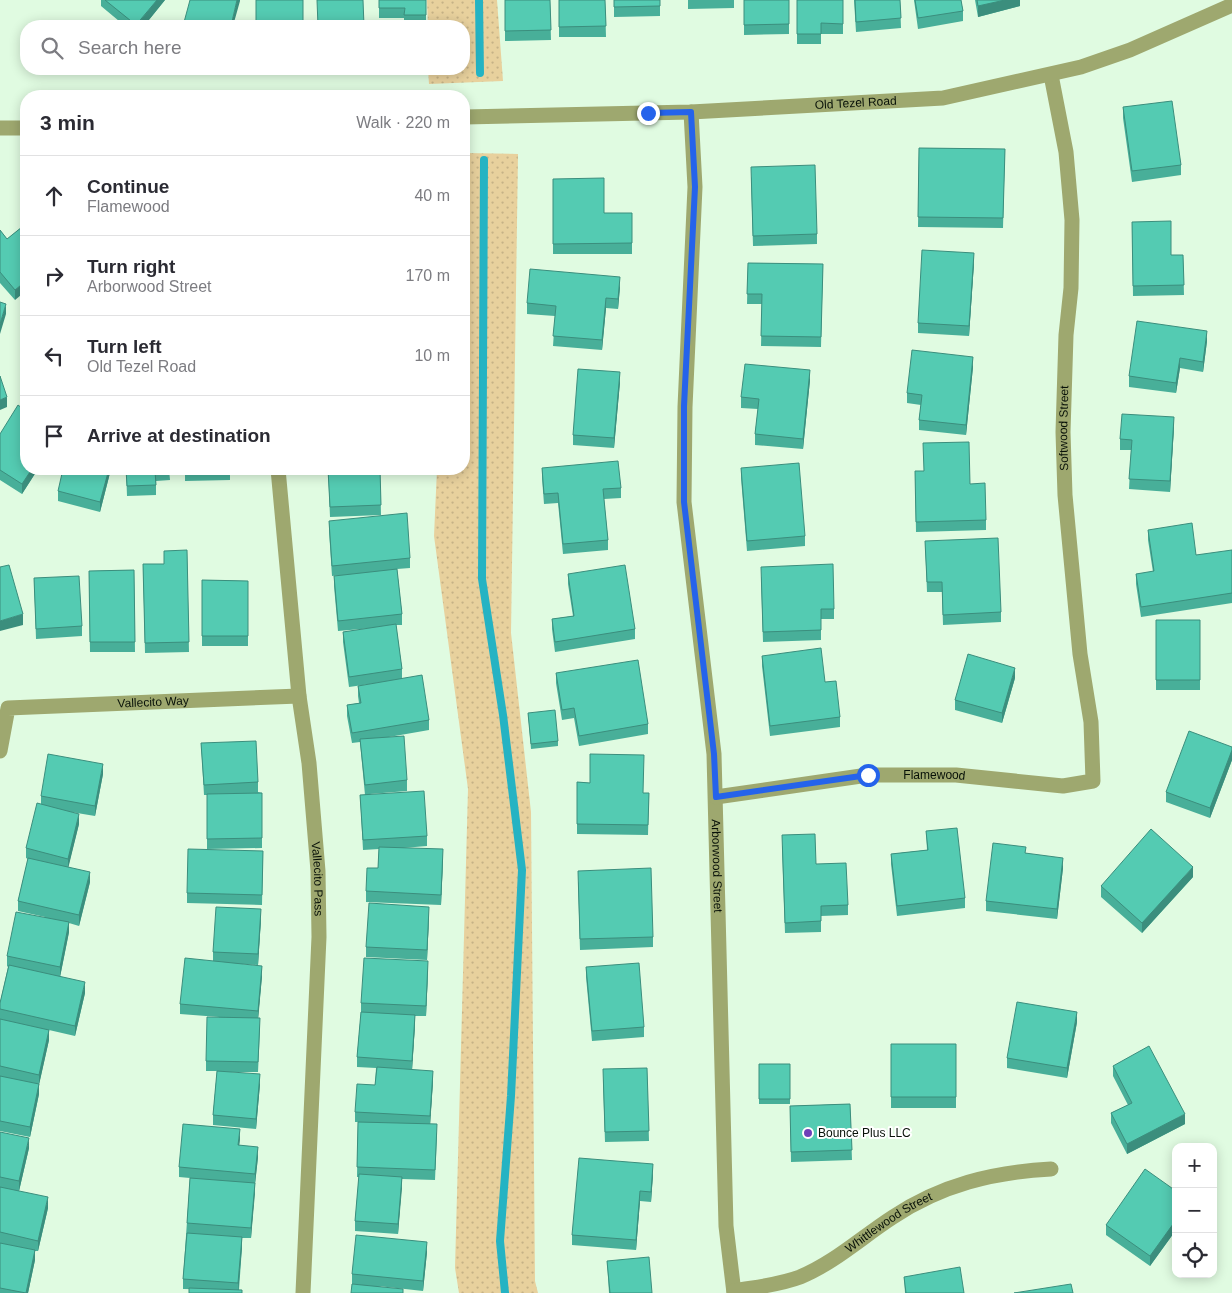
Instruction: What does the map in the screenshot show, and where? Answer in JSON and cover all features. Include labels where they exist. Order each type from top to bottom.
[{"type":"street","name":"Old Tezel Road","points":[[470,118],[691,112],[919,100],[1050,76],[1130,50],[1232,5]]},
{"type":"street","name":"Softwood Street","points":[[1050,76],[1066,152],[1072,220],[1071,288],[1066,335],[1063,432],[1064,486],[1080,654],[1092,722],[1093,781]]},
{"type":"street","name":"Arborwood Street","points":[[691,112],[695,187],[684,406],[684,502],[714,754],[726,1226],[734,1292]]},
{"type":"street","points":[[0,128],[20,128]]},
{"type":"street","name":"Vallecito Pass","points":[[278,475],[279,502],[298,696],[312,796],[318,871],[319,937],[303,1293]]},
{"type":"street","name":"Vallecito Way","points":[[0,751],[8,708],[298,696]]},
{"type":"street","name":"Flamewood","points":[[716,797],[868,775],[956,775],[1063,786],[1093,781]]},
{"type":"street","name":"Whittlewood Street","points":[[734,1292],[800,1277],[825,1264],[893,1216],[922,1199],[954,1186],[1017,1171],[1051,1168]]},
{"type":"shaded area","points":[[427,0],[497,0],[503,81],[429,84],[428,75],[470,75],[470,20],[428,20]]},
{"type":"shaded area","points":[[470,153],[518,154],[511,633],[531,812],[535,1281],[538,1293],[459,1293],[455,1268],[468,789],[434,536],[437,475],[470,475]]},
{"type":"building","points":[[105,0],[157,0],[140,20],[130,20]]},
{"type":"building","points":[[190,0],[237,0],[232,20],[185,20]]},
{"type":"building","points":[[256,0],[303,0],[303,20],[256,20]]},
{"type":"building","points":[[317,0],[363,0],[364,20],[318,20]]},
{"type":"building","points":[[379,0],[426,0],[426,15],[404,15],[405,8],[379,8]]},
{"type":"building","points":[[505,0],[550,0],[551,30],[505,31]]},
{"type":"building","points":[[559,0],[605,0],[606,26],[559,27]]},
{"type":"building","points":[[614,0],[660,0],[660,6],[614,7]]},
{"type":"building","points":[[744,0],[789,0],[789,24],[744,25]]},
{"type":"building","points":[[797,0],[843,0],[843,24],[821,23],[821,34],[797,34]]},
{"type":"building","points":[[855,0],[900,0],[901,18],[856,22]]},
{"type":"building","points":[[915,0],[961,0],[963,11],[918,18]]},
{"type":"building","points":[[977,0],[1005,0],[978,6]]},
{"type":"building","points":[[1172,101],[1181,165],[1132,171],[1123,107]]},
{"type":"building","points":[[919,148],[1005,149],[1003,218],[918,217]]},
{"type":"building","points":[[815,165],[817,234],[753,236],[751,167]]},
{"type":"building","points":[[604,178],[604,213],[632,213],[632,243],[553,244],[553,179]]},
{"type":"building","points":[[1171,221],[1171,255],[1183,255],[1184,285],[1133,286],[1132,222]]},
{"type":"building","points":[[20,229],[20,286],[15,290],[0,272],[0,230],[7,239]]},
{"type":"building","points":[[922,250],[974,253],[969,326],[918,323]]},
{"type":"building","points":[[748,263],[823,264],[821,337],[761,336],[762,294],[747,294]]},
{"type":"building","points":[[530,269],[620,277],[618,299],[606,298],[602,340],[553,336],[556,306],[527,303]]},
{"type":"building","points":[[0,302],[6,304],[0,324]]},
{"type":"building","points":[[1137,321],[1207,331],[1203,362],[1180,358],[1176,383],[1129,376]]},
{"type":"building","points":[[912,350],[973,357],[966,425],[919,420],[922,395],[907,393]]},
{"type":"building","points":[[745,364],[810,370],[803,439],[755,434],[759,399],[741,397]]},
{"type":"building","points":[[578,369],[620,372],[614,438],[573,435]]},
{"type":"building","points":[[0,376],[7,397],[0,400]]},
{"type":"building","points":[[18,405],[20,406],[20,475],[28,475],[22,484],[0,470],[0,434]]},
{"type":"building","points":[[1122,414],[1174,417],[1170,481],[1129,479],[1132,440],[1120,439]]},
{"type":"building","points":[[969,442],[970,484],[985,483],[986,520],[916,522],[915,471],[924,471],[923,443]]},
{"type":"building","points":[[618,461],[621,488],[603,489],[608,540],[563,544],[558,493],[544,494],[542,468]]},
{"type":"building","points":[[799,463],[805,536],[747,541],[741,468]]},
{"type":"building","points":[[62,475],[107,475],[100,502],[58,491]]},
{"type":"building","points":[[126,475],[155,475],[156,485],[127,486]]},
{"type":"building","points":[[328,475],[380,475],[381,505],[330,507]]},
{"type":"building","points":[[407,513],[410,558],[332,566],[329,521]]},
{"type":"building","points":[[1192,523],[1196,555],[1232,550],[1232,593],[1141,607],[1136,574],[1154,571],[1148,530]]},
{"type":"building","points":[[998,538],[1001,612],[943,615],[942,582],[927,582],[925,541]]},
{"type":"building","points":[[187,550],[189,642],[145,643],[143,564],[164,564],[164,551]]},
{"type":"building","points":[[833,564],[834,609],[821,609],[821,630],[763,632],[761,567]]},
{"type":"building","points":[[9,565],[23,614],[0,621],[0,567]]},
{"type":"building","points":[[625,565],[635,629],[555,642],[552,619],[574,616],[568,574]]},
{"type":"building","points":[[397,569],[402,614],[338,621],[334,576]]},
{"type":"building","points":[[134,570],[135,642],[90,642],[89,571]]},
{"type":"building","points":[[79,576],[82,626],[36,629],[34,578]]},
{"type":"building","points":[[202,580],[248,581],[248,636],[202,636]]},
{"type":"building","points":[[1156,620],[1200,620],[1200,680],[1156,680]]},
{"type":"building","points":[[396,624],[402,669],[349,677],[343,632]]},
{"type":"building","points":[[821,648],[825,682],[836,681],[840,717],[770,726],[762,656]]},
{"type":"building","points":[[968,654],[1015,668],[1002,713],[955,700]]},
{"type":"building","points":[[638,660],[648,724],[579,736],[574,708],[562,710],[556,673]]},
{"type":"building","points":[[422,675],[429,720],[352,733],[347,705],[361,703],[358,686]]},
{"type":"building","points":[[555,710],[558,741],[531,744],[528,713]]},
{"type":"building","points":[[1189,731],[1232,747],[1210,808],[1166,792]]},
{"type":"building","points":[[404,736],[407,780],[365,785],[360,739]]},
{"type":"building","points":[[256,741],[258,782],[204,785],[201,743]]},
{"type":"building","points":[[48,754],[103,764],[95,806],[41,796]]},
{"type":"building","points":[[590,754],[644,755],[643,793],[649,793],[648,825],[577,824],[577,782],[590,783]]},
{"type":"building","points":[[424,791],[427,836],[363,840],[360,795]]},
{"type":"building","points":[[262,793],[262,838],[207,839],[207,794]]},
{"type":"building","points":[[37,803],[79,814],[68,859],[26,848]]},
{"type":"building","points":[[957,828],[965,898],[897,906],[891,854],[928,850],[926,831]]},
{"type":"building","points":[[1151,829],[1193,867],[1142,923],[1101,886]]},
{"type":"building","points":[[815,834],[816,864],[846,863],[848,905],[821,906],[821,921],[785,923],[782,835]]},
{"type":"building","points":[[993,843],[1026,847],[1025,853],[1063,858],[1057,909],[986,901]]},
{"type":"building","points":[[379,847],[443,849],[441,895],[366,891],[367,868],[378,868]]},
{"type":"building","points":[[188,849],[263,851],[262,895],[187,893]]},
{"type":"building","points":[[28,858],[90,872],[79,915],[18,901]]},
{"type":"building","points":[[651,868],[653,937],[580,939],[578,871]]},
{"type":"building","points":[[369,903],[429,907],[427,950],[366,947]]},
{"type":"building","points":[[216,907],[261,909],[258,954],[213,952]]},
{"type":"building","points":[[16,912],[69,922],[60,967],[7,956]]},
{"type":"building","points":[[185,958],[262,966],[258,1011],[180,1004]]},
{"type":"building","points":[[364,958],[428,961],[426,1006],[361,1003]]},
{"type":"building","points":[[639,963],[644,1027],[592,1031],[586,967]]},
{"type":"building","points":[[9,965],[85,982],[75,1026],[0,1009]]},
{"type":"building","points":[[1017,1002],[1077,1012],[1067,1068],[1007,1058]]},
{"type":"building","points":[[361,1012],[415,1015],[412,1061],[357,1057]]},
{"type":"building","points":[[207,1017],[260,1018],[258,1062],[206,1061]]},
{"type":"building","points":[[0,1019],[49,1030],[39,1075],[0,1066]]},
{"type":"building","points":[[891,1044],[956,1044],[956,1097],[891,1097]]},
{"type":"building","points":[[1149,1046],[1185,1114],[1127,1144],[1111,1113],[1132,1103],[1113,1066]]},
{"type":"building","points":[[759,1064],[790,1064],[790,1099],[759,1099]]},
{"type":"building","points":[[377,1067],[433,1071],[430,1116],[355,1112],[357,1084],[375,1085]]},
{"type":"building","points":[[647,1068],[649,1131],[605,1132],[603,1069]]},
{"type":"building","points":[[217,1071],[260,1074],[256,1119],[213,1115]]},
{"type":"building","points":[[0,1076],[39,1084],[30,1127],[0,1121]]},
{"type":"building","points":[[850,1104],[852,1150],[791,1152],[790,1106]]},
{"type":"building","points":[[358,1122],[437,1124],[435,1170],[357,1167]]},
{"type":"building","points":[[183,1124],[240,1129],[238,1145],[258,1147],[255,1174],[179,1167]]},
{"type":"building","points":[[0,1132],[29,1138],[19,1181],[0,1177]]},
{"type":"building","points":[[579,1158],[653,1164],[651,1192],[640,1191],[636,1240],[572,1235]]},
{"type":"building","points":[[1145,1169],[1172,1188],[1172,1226],[1150,1256],[1106,1225]]},
{"type":"building","points":[[359,1174],[402,1177],[398,1224],[355,1221]]},
{"type":"building","points":[[190,1178],[255,1183],[251,1228],[187,1223]]},
{"type":"building","points":[[0,1187],[48,1197],[38,1241],[0,1232]]},
{"type":"building","points":[[187,1233],[242,1237],[238,1283],[183,1279]]},
{"type":"building","points":[[356,1235],[427,1242],[423,1281],[352,1274]]},
{"type":"building","points":[[0,1243],[35,1250],[26,1293],[0,1288]]},
{"type":"building","points":[[649,1257],[652,1293],[610,1293],[607,1261]]},
{"type":"building","points":[[960,1267],[964,1293],[906,1293],[904,1277]]},
{"type":"building","points":[[352,1284],[403,1289],[403,1293],[351,1293]]},
{"type":"building","points":[[1071,1284],[1073,1293],[1014,1293]]},
{"type":"building","points":[[189,1288],[242,1290],[242,1293],[189,1293]]},
{"type":"waterway","points":[[479,0],[480,73]]},
{"type":"waterway","points":[[484,160],[482,579],[503,715],[522,870],[511,1096],[500,1241],[505,1293]]},
{"type":"place","name":"Bounce Plus LLC","points":[[808,1133]]},
{"type":"route","points":[[648,113],[691,112],[695,187],[684,406],[684,502],[714,754],[716,797],[868,775]]}]
